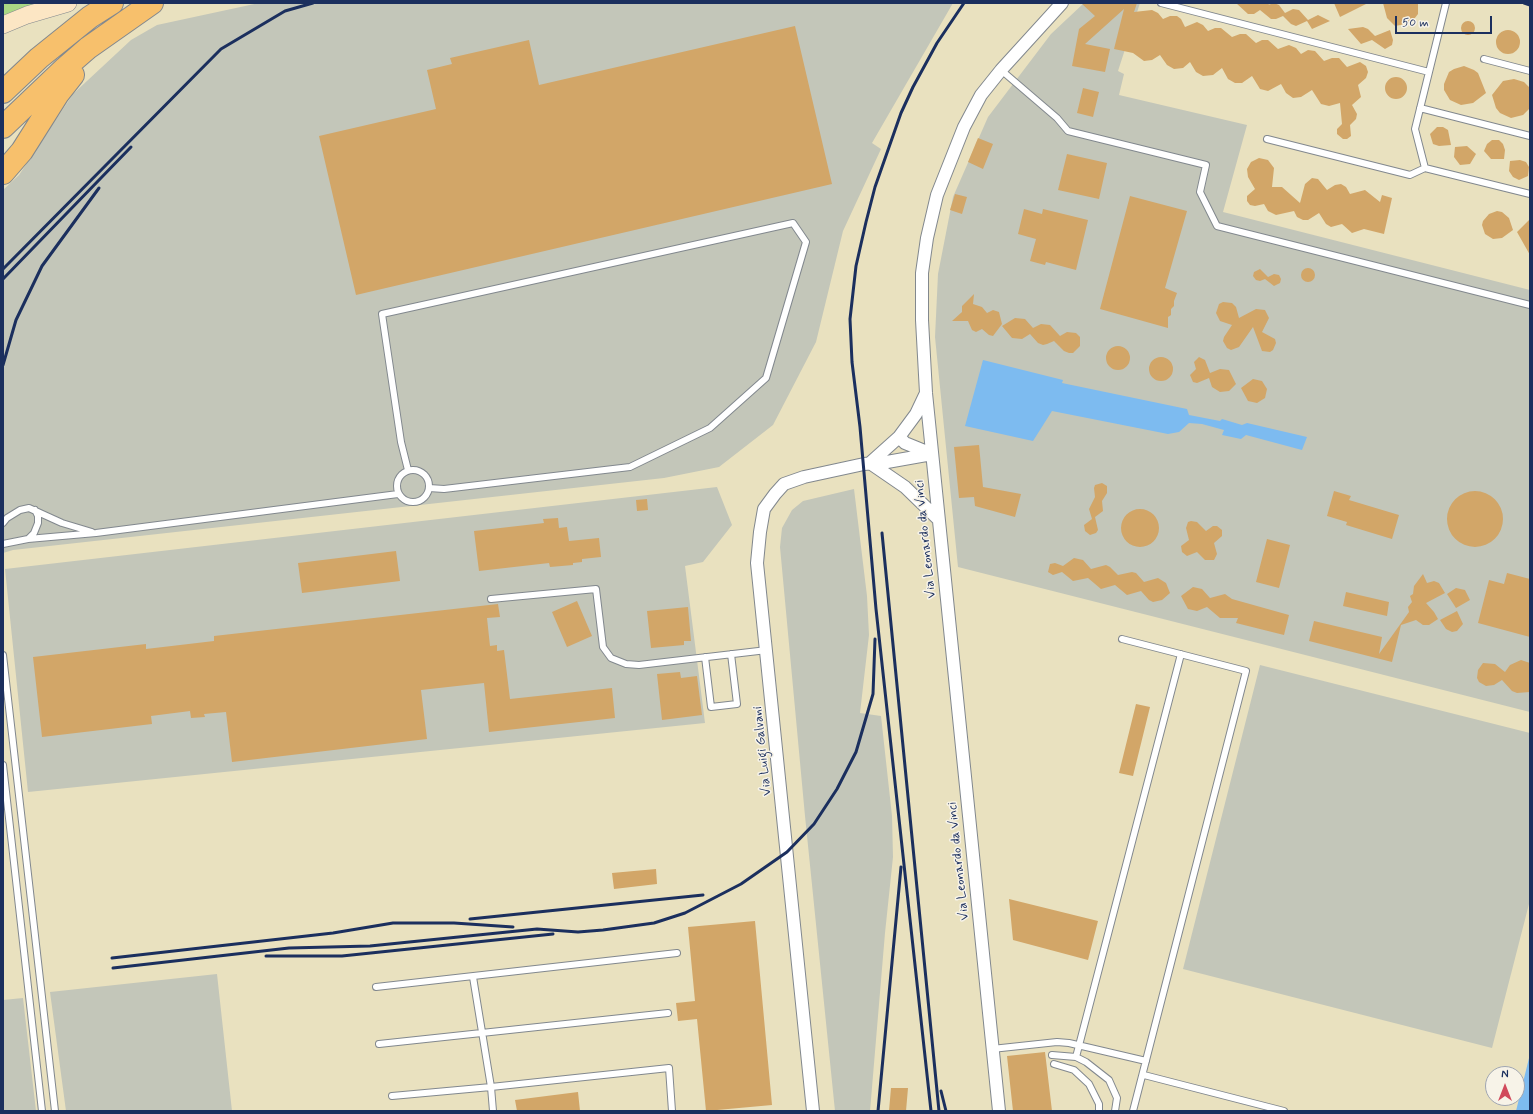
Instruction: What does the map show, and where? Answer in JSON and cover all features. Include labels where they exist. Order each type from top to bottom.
[{"type":"highway","points":[[3,92],[39,58],[90,17],[112,3]]},
{"type":"highway","points":[[3,114],[83,38],[126,13],[152,3]]},
{"type":"highway","points":[[3,127],[64,68],[126,13]]},
{"type":"highway","points":[[3,173],[22,151],[70,78],[126,13]]},
{"type":"main road","points":[[3,25],[27,15],[68,3]]},
{"type":"street","name":"Via Leonardo da Vinci","points":[[999,1111],[926,393],[922,320],[922,273],[932,215],[944,176],[964,127],[981,95],[1001,70],[1062,3]]},
{"type":"street","points":[[926,393],[916,414],[899,437],[870,463],[905,487],[938,519]]},
{"type":"street","points":[[899,437],[905,442],[932,454]]},
{"type":"street","name":"Via Luigi Galvani","points":[[813,1111],[757,563],[764,509],[784,484],[804,477],[870,463],[887,462],[932,454]]},
{"type":"lane","points":[[1161,3],[1429,72]]},
{"type":"lane","points":[[1424,168],[1415,129],[1446,3]]},
{"type":"lane","points":[[1484,59],[1530,71]]},
{"type":"lane","points":[[1001,70],[1057,118],[1068,131],[1206,165],[1200,192],[1217,226],[1530,305]]},
{"type":"lane","points":[[1420,108],[1530,136]]},
{"type":"lane","points":[[1267,139],[1410,175],[1424,168],[1530,194]]},
{"type":"lane","points":[[408,470],[401,442],[382,314],[793,223],[806,242],[766,378],[710,428],[630,467],[444,489],[429,488]]},
{"type":"lane","points":[[414,469],[424,473],[429,483],[429,488],[425,496],[413,502],[404,500],[398,494],[396,484],[397,479],[404,472],[414,469]]},
{"type":"lane","points":[[3,544],[28,539],[96,533],[398,494]]},
{"type":"lane","points":[[3,523],[7,518],[20,510],[29,508],[62,523],[96,533]]},
{"type":"lane","points":[[28,539],[34,533],[38,523],[38,516],[35,510]]},
{"type":"lane","points":[[492,599],[596,589],[603,647],[611,658],[626,664],[639,665],[767,650]]},
{"type":"lane","points":[[1122,639],[1246,672],[1146,1061],[1144,1075],[1133,1111]]},
{"type":"lane","points":[[705,657],[711,707],[737,704],[731,654]]},
{"type":"lane","points":[[1076,1057],[1181,654]]},
{"type":"lane","points":[[3,655],[55,1111]]},
{"type":"lane","points":[[3,765],[42,1111]]},
{"type":"lane","points":[[376,987],[677,953]]},
{"type":"lane","points":[[473,977],[491,1086],[493,1111]]},
{"type":"lane","points":[[379,1044],[668,1013]]},
{"type":"lane","points":[[992,1049],[1057,1042],[1078,1045],[1146,1061]]},
{"type":"lane","points":[[1052,1054],[1076,1057],[1086,1062],[1109,1080],[1117,1098],[1115,1111]]},
{"type":"lane","points":[[1054,1064],[1074,1070],[1089,1084],[1099,1104],[1099,1111]]},
{"type":"lane","points":[[392,1096],[669,1068],[672,1111]]},
{"type":"lane","points":[[1144,1075],[1284,1111]]},
{"type":"shaded area","points":[[259,3],[953,3],[872,143],[881,149],[843,231],[816,342],[773,425],[719,467],[664,478],[13,550],[3,553],[3,190],[19,175],[73,94],[131,40],[157,25]]},
{"type":"shaded area","points":[[1084,3],[1140,3],[1118,71],[1124,74],[1119,95],[1247,125],[1223,212],[1530,290],[1530,712],[958,567],[935,337],[938,274],[953,197],[988,117],[1051,34]]},
{"type":"shaded area","points":[[717,487],[732,525],[703,562],[685,566],[705,723],[28,792],[5,569]]},
{"type":"shaded area","points":[[854,489],[867,596],[869,635],[860,713],[881,716],[892,816],[893,857],[870,1111],[835,1111],[805,816],[780,547],[782,528],[792,510],[803,501]]},
{"type":"shaded area","points":[[1260,665],[1530,733],[1530,900],[1492,1048],[1183,969]]},
{"type":"shaded area","points":[[217,974],[232,1111],[66,1111],[50,992]]},
{"type":"shaded area","points":[[23,998],[36,1111],[3,1111],[3,1000]]},
{"type":"green space","points":[[3,3],[41,3],[3,17]]},
{"type":"water","points":[[983,360],[1063,380],[1062,383],[1187,409],[1189,415],[1220,421],[1222,419],[1242,425],[1247,423],[1307,437],[1302,450],[1246,435],[1241,439],[1222,435],[1224,430],[1202,424],[1189,423],[1179,432],[1168,434],[1052,411],[1033,441],[965,426]]},
{"type":"water","points":[[1530,1054],[1530,1111],[1516,1111],[1517,1106],[1525,1106],[1525,1074]]},
{"type":"building","points":[[1081,3],[1137,3],[1134,12],[1152,10],[1158,13],[1163,19],[1170,16],[1177,16],[1181,19],[1185,27],[1197,22],[1203,25],[1208,31],[1215,28],[1221,28],[1232,37],[1240,34],[1246,34],[1256,43],[1262,40],[1268,40],[1278,49],[1289,45],[1296,48],[1301,54],[1308,50],[1315,51],[1324,61],[1332,58],[1339,58],[1347,67],[1360,62],[1366,66],[1368,72],[1366,78],[1358,85],[1361,97],[1352,105],[1357,114],[1356,119],[1350,125],[1351,136],[1347,139],[1343,139],[1337,134],[1337,129],[1342,124],[1340,103],[1329,106],[1321,104],[1312,90],[1301,97],[1293,98],[1286,93],[1281,84],[1268,91],[1260,89],[1252,76],[1242,83],[1235,83],[1228,79],[1222,68],[1213,75],[1203,76],[1196,72],[1190,62],[1183,68],[1174,69],[1167,65],[1160,55],[1152,60],[1144,61],[1133,53],[1114,49],[1124,9],[1085,44],[1110,49],[1105,72],[1072,66],[1079,29],[1095,16]]},
{"type":"building","points":[[1236,3],[1271,3],[1268,5],[1274,3],[1279,5],[1285,13],[1293,9],[1299,10],[1308,20],[1318,15],[1330,21],[1312,29],[1307,21],[1296,26],[1291,24],[1283,16],[1276,19],[1271,19],[1260,10],[1254,14],[1248,14]]},
{"type":"building","points":[[1334,3],[1368,3],[1340,17]]},
{"type":"building","points":[[1383,3],[1418,3],[1418,14],[1411,23],[1395,26],[1387,18]]},
{"type":"building","points":[[1465,21],[1471,21],[1475,25],[1475,31],[1471,35],[1465,35],[1461,31],[1461,25]]},
{"type":"building","points":[[795,26],[832,184],[356,295],[319,136],[436,109],[427,70],[452,64],[450,58],[529,40],[539,85]]},
{"type":"building","points":[[1363,27],[1368,29],[1375,36],[1390,30],[1393,40],[1392,45],[1385,49],[1372,40],[1361,44],[1348,29]]},
{"type":"building","points":[[1508,30],[1513,31],[1519,37],[1519,47],[1513,53],[1508,54],[1503,53],[1497,47],[1496,42],[1497,37],[1503,31]]},
{"type":"building","points":[[1464,66],[1478,73],[1486,93],[1473,103],[1461,105],[1450,100],[1444,90],[1444,84],[1449,72]]},
{"type":"building","points":[[1396,77],[1404,80],[1407,88],[1404,96],[1396,99],[1388,96],[1385,88],[1388,80]]},
{"type":"building","points":[[1514,79],[1524,82],[1530,88],[1530,108],[1523,115],[1511,118],[1500,113],[1496,108],[1492,95],[1503,81]]},
{"type":"building","points":[[1083,88],[1099,92],[1093,117],[1077,113]]},
{"type":"building","points":[[1437,127],[1443,127],[1448,130],[1451,145],[1439,146],[1433,144],[1430,134]]},
{"type":"building","points":[[978,138],[993,144],[983,169],[968,162]]},
{"type":"building","points":[[1492,140],[1499,140],[1503,144],[1505,150],[1504,159],[1491,159],[1484,151],[1487,144]]},
{"type":"building","points":[[1467,146],[1476,154],[1470,164],[1460,165],[1454,157],[1455,147]]},
{"type":"building","points":[[1067,154],[1107,163],[1099,199],[1058,190]]},
{"type":"building","points":[[1259,158],[1268,160],[1274,168],[1272,187],[1282,187],[1300,203],[1305,184],[1312,178],[1318,179],[1327,190],[1335,185],[1341,184],[1346,187],[1350,194],[1365,190],[1380,202],[1382,195],[1392,198],[1384,234],[1364,229],[1352,233],[1342,224],[1331,227],[1326,224],[1319,213],[1308,220],[1303,220],[1297,217],[1294,211],[1276,215],[1268,211],[1264,204],[1255,206],[1250,205],[1247,201],[1247,196],[1255,189],[1248,177],[1247,169],[1251,162]]},
{"type":"building","points":[[1520,160],[1526,162],[1529,167],[1528,176],[1519,180],[1513,177],[1509,171],[1510,161]]},
{"type":"building","points":[[955,194],[967,197],[962,214],[950,210]]},
{"type":"building","points":[[1130,196],[1187,211],[1165,288],[1177,293],[1174,306],[1171,309],[1171,315],[1168,317],[1168,328],[1100,309]]},
{"type":"building","points":[[1024,209],[1042,214],[1043,209],[1088,220],[1076,270],[1046,262],[1045,265],[1030,261],[1036,239],[1018,234]]},
{"type":"building","points":[[1497,211],[1502,212],[1509,218],[1513,230],[1502,238],[1493,239],[1485,234],[1482,225],[1483,221],[1489,214]]},
{"type":"building","points":[[1530,219],[1530,255],[1517,232]]},
{"type":"building","points":[[1305,268],[1311,268],[1315,272],[1315,278],[1311,282],[1305,282],[1301,278],[1301,272]]},
{"type":"building","points":[[1260,269],[1268,277],[1274,274],[1279,275],[1281,279],[1280,283],[1274,286],[1265,279],[1260,281],[1256,280],[1253,276],[1254,272]]},
{"type":"building","points":[[974,294],[973,304],[982,307],[987,313],[993,310],[999,312],[1002,324],[993,336],[989,335],[982,329],[976,332],[972,330],[968,321],[952,321],[962,312],[962,306]]},
{"type":"building","points":[[1223,302],[1232,303],[1236,307],[1239,318],[1256,309],[1265,310],[1269,318],[1262,332],[1275,339],[1276,343],[1273,350],[1270,352],[1262,351],[1253,327],[1239,347],[1231,350],[1227,348],[1223,341],[1232,325],[1220,321],[1216,313],[1219,304]]},
{"type":"building","points":[[1015,318],[1025,319],[1033,328],[1041,324],[1050,325],[1060,336],[1067,332],[1076,333],[1080,337],[1080,346],[1073,353],[1069,353],[1064,351],[1054,341],[1043,345],[1038,343],[1030,334],[1022,339],[1012,338],[1002,326]]},
{"type":"building","points":[[1118,346],[1123,347],[1129,353],[1129,363],[1123,369],[1118,370],[1113,369],[1107,363],[1106,358],[1107,353],[1113,347]]},
{"type":"building","points":[[1161,357],[1166,358],[1172,364],[1172,374],[1166,380],[1161,381],[1156,380],[1150,374],[1149,369],[1150,364],[1156,358]]},
{"type":"building","points":[[1199,357],[1205,360],[1210,373],[1220,369],[1229,370],[1236,384],[1229,391],[1220,392],[1212,387],[1209,378],[1197,383],[1193,382],[1190,375],[1196,369],[1194,362]]},
{"type":"building","points":[[1253,379],[1262,381],[1267,389],[1265,398],[1257,403],[1248,401],[1241,388]]},
{"type":"building","points":[[979,445],[983,487],[1021,494],[1015,517],[975,506],[974,497],[959,498],[954,447]]},
{"type":"building","points":[[1102,483],[1107,486],[1107,493],[1102,501],[1103,511],[1095,517],[1098,530],[1096,533],[1090,535],[1085,531],[1084,525],[1092,519],[1089,509],[1095,497],[1095,485]]},
{"type":"building","points":[[1334,491],[1351,496],[1349,500],[1399,515],[1392,539],[1346,525],[1347,522],[1327,516]]},
{"type":"building","points":[[1475,491],[1486,493],[1495,499],[1501,508],[1503,519],[1501,530],[1495,539],[1486,545],[1475,547],[1464,545],[1455,539],[1449,530],[1447,519],[1449,508],[1455,499],[1464,493]]},
{"type":"building","points":[[647,499],[648,510],[637,511],[636,500]]},
{"type":"building","points":[[1136,509],[1144,509],[1154,514],[1158,521],[1158,535],[1154,542],[1144,547],[1136,547],[1126,542],[1124,539],[1121,532],[1121,524],[1126,514],[1129,512]]},
{"type":"building","points":[[558,518],[559,528],[567,527],[569,541],[599,538],[601,557],[582,559],[582,562],[573,563],[573,565],[550,567],[549,563],[479,571],[474,531],[544,523],[543,519]]},
{"type":"building","points":[[1188,522],[1197,522],[1206,531],[1213,526],[1217,526],[1222,530],[1222,536],[1214,543],[1217,554],[1214,560],[1205,560],[1197,552],[1187,556],[1182,552],[1181,546],[1189,540],[1186,528]]},
{"type":"building","points":[[1267,539],[1290,545],[1279,588],[1256,582]]},
{"type":"building","points":[[396,551],[400,581],[302,593],[298,563]]},
{"type":"building","points":[[1074,558],[1083,560],[1091,569],[1106,565],[1118,575],[1132,572],[1136,573],[1144,582],[1158,578],[1166,583],[1170,593],[1162,600],[1153,602],[1149,600],[1141,591],[1127,595],[1115,585],[1101,589],[1088,578],[1073,581],[1062,572],[1053,575],[1048,572],[1050,564],[1055,563],[1063,566]]},
{"type":"building","points":[[1507,573],[1530,579],[1530,637],[1478,623],[1489,580],[1504,584]]},
{"type":"building","points":[[1423,574],[1427,583],[1434,581],[1439,583],[1445,593],[1426,603],[1438,619],[1429,625],[1423,625],[1416,620],[1401,625],[1392,662],[1309,641],[1314,621],[1382,637],[1379,654],[1409,612],[1408,607],[1412,602],[1410,596],[1413,594],[1414,586]]},
{"type":"building","points":[[1193,587],[1202,589],[1210,598],[1225,594],[1232,599],[1289,615],[1284,635],[1236,623],[1238,618],[1220,618],[1207,607],[1197,611],[1188,609],[1181,596]]},
{"type":"building","points":[[1456,588],[1465,590],[1470,600],[1456,608],[1447,594]]},
{"type":"building","points":[[1346,592],[1389,602],[1387,616],[1343,606]]},
{"type":"building","points":[[577,601],[592,636],[567,647],[552,612]]},
{"type":"building","points":[[498,604],[500,617],[487,618],[490,646],[497,645],[497,651],[504,650],[510,699],[612,688],[615,718],[489,732],[484,683],[421,690],[427,739],[232,762],[226,712],[204,714],[205,717],[191,718],[190,711],[151,716],[152,724],[42,737],[33,657],[146,644],[146,649],[214,641],[214,636]]},
{"type":"building","points":[[688,607],[691,641],[684,641],[684,645],[651,648],[647,611]]},
{"type":"building","points":[[1457,611],[1463,624],[1457,631],[1452,632],[1446,629],[1440,620]]},
{"type":"building","points":[[1521,660],[1530,663],[1530,692],[1517,693],[1512,691],[1502,680],[1494,685],[1486,686],[1479,682],[1477,678],[1478,670],[1483,663],[1495,664],[1505,672],[1510,665]]},
{"type":"building","points":[[680,672],[681,678],[697,676],[702,715],[662,720],[657,674]]},
{"type":"building","points":[[1136,704],[1150,707],[1133,776],[1119,773]]},
{"type":"building","points":[[656,869],[657,884],[614,889],[612,873]]},
{"type":"building","points":[[1009,899],[1098,921],[1088,960],[1013,940]]},
{"type":"building","points":[[755,921],[772,1105],[706,1111],[697,1019],[678,1021],[676,1003],[695,1001],[688,927]]},
{"type":"building","points":[[1045,1052],[1052,1111],[1013,1111],[1007,1056]]},
{"type":"building","points":[[891,1088],[908,1088],[906,1111],[889,1111]]},
{"type":"building","points":[[578,1092],[580,1111],[517,1111],[515,1100]]},
{"type":"railway","points":[[3,269],[221,49],[285,11],[313,3]]},
{"type":"railway","points":[[931,1111],[876,609],[860,427],[852,362],[850,319],[856,266],[866,222],[875,187],[901,113],[913,87],[937,43],[964,3]]},
{"type":"railway","points":[[1524,3],[1530,5]]},
{"type":"railway","points":[[3,279],[131,147]]},
{"type":"railway","points":[[3,365],[16,320],[42,266],[99,188]]},
{"type":"railway","points":[[882,533],[939,1111]]},
{"type":"railway","points":[[113,968],[289,948],[370,946],[537,929],[578,932],[603,930],[654,923],[685,913],[741,884],[787,852],[814,824],[837,789],[856,752],[873,694],[875,639]]},
{"type":"railway","points":[[878,1111],[901,867]]},
{"type":"railway","points":[[470,919],[703,895]]},
{"type":"railway","points":[[112,958],[333,933],[393,923],[454,923],[513,927]]},
{"type":"railway","points":[[266,956],[342,956],[553,934]]},
{"type":"railway","points":[[941,1091],[946,1111]]}]
